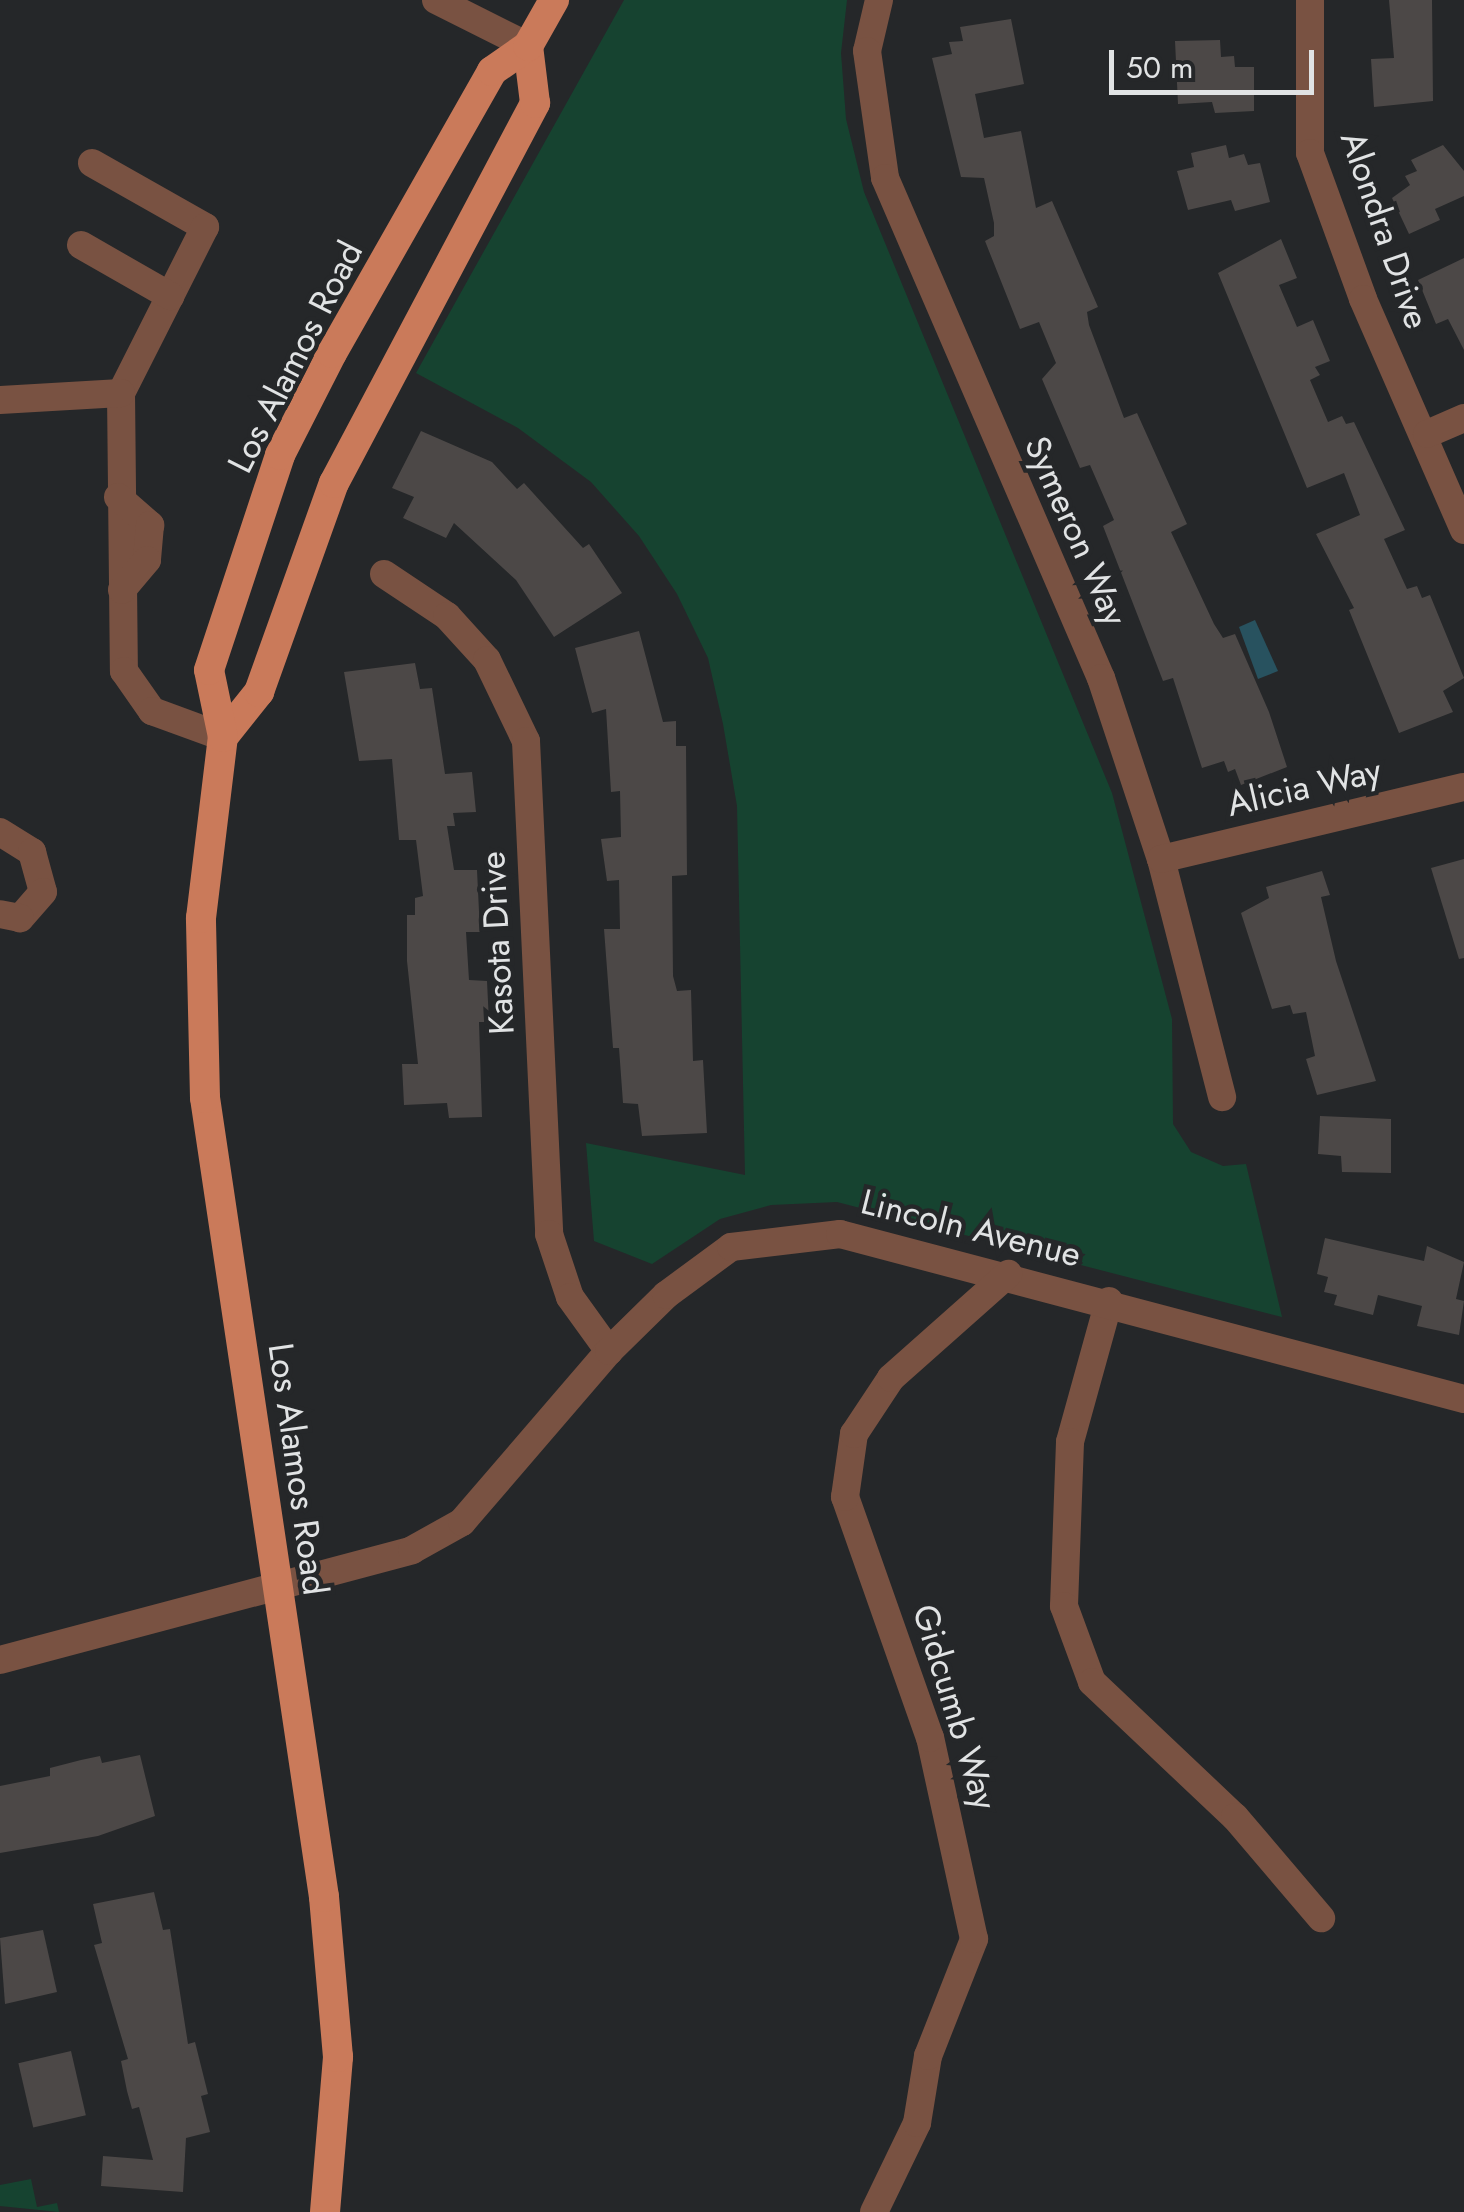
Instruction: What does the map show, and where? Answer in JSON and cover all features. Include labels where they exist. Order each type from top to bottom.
[{"type":"main road","name":"Los Alamos Road","points":[[325,2212],[336,2042],[324,1897],[205,1098],[201,918],[223,737],[210,670],[280,455],[492,72],[528,46],[554,0]]},
{"type":"main road","points":[[223,737],[259,692],[334,484],[535,103],[528,46]]},
{"type":"street","points":[[436,0],[528,46]]},
{"type":"street","name":"Symeron Way","points":[[879,0],[867,51],[885,178],[1102,678],[1161,859],[1222,1097]]},
{"type":"street","name":"Alondra Drive","points":[[1310,0],[1310,153],[1363,299],[1427,434],[1464,530]]},
{"type":"street","points":[[92,164],[204,227],[120,393],[118,497],[124,671],[133,692],[152,711],[223,737]]},
{"type":"street","points":[[81,245],[170,296]]},
{"type":"street","points":[[0,400],[120,393]]},
{"type":"street","points":[[1427,434],[1464,418]]},
{"type":"street","name":"Kasota Drive","points":[[384,574],[446,616],[487,660],[526,740],[549,1234],[570,1297],[609,1352]]},
{"type":"street","name":"Alicia Way","points":[[1161,859],[1464,787]]},
{"type":"street","points":[[0,832],[32,852],[42,892],[20,918],[0,914]]},
{"type":"street","name":"Lincoln Avenue","points":[[0,1660],[412,1550],[462,1522],[609,1352],[666,1295],[731,1247],[840,1234],[1008,1274],[1464,1398]]},
{"type":"street","name":"Gidcumb Way","points":[[874,2212],[916,2123],[928,2056],[974,1939],[948,1802],[845,1497],[847,1482],[854,1434],[891,1378],[1008,1274]]},
{"type":"street","points":[[1108,1301],[1070,1442],[1064,1606],[1092,1682],[1235,1816],[1321,1918]]},
{"type":"green space","points":[[624,0],[847,0],[841,53],[846,119],[864,192],[1112,793],[1172,1019],[1173,1124],[1191,1152],[1223,1166],[1246,1164],[1282,1317],[837,1202],[771,1205],[720,1219],[652,1264],[594,1241],[586,1143],[745,1175],[737,806],[723,724],[708,658],[677,594],[639,536],[591,482],[518,428],[416,373]]},
{"type":"green space","points":[[31,2179],[37,2207],[57,2203],[59,2212],[0,2206],[0,2185]]},
{"type":"water","points":[[1255,620],[1278,671],[1258,679],[1239,627]]},
{"type":"building","points":[[1389,0],[1432,0],[1433,101],[1374,107],[1371,59],[1394,58]]},
{"type":"building","points":[[1011,19],[1024,84],[975,94],[984,138],[1021,131],[1036,208],[1052,201],[1098,307],[1087,312],[1089,325],[1124,418],[1137,413],[1187,524],[1171,532],[1214,624],[1223,638],[1235,634],[1269,712],[1287,767],[1241,785],[1235,769],[1228,772],[1224,761],[1202,768],[1173,678],[1163,681],[1103,526],[1114,520],[1090,465],[1080,468],[1042,379],[1056,363],[1039,322],[1020,329],[985,241],[994,236],[994,223],[984,178],[961,177],[932,58],[952,54],[949,42],[963,41],[960,27]]},
{"type":"building","points":[[1220,40],[1221,57],[1234,56],[1235,67],[1254,67],[1254,111],[1215,113],[1212,102],[1178,104],[1175,41]]},
{"type":"building","points":[[1226,145],[1229,158],[1244,154],[1248,165],[1260,163],[1270,202],[1235,211],[1231,200],[1188,210],[1177,171],[1194,167],[1191,153]]},
{"type":"building","points":[[1443,145],[1464,171],[1464,196],[1435,209],[1440,220],[1409,234],[1392,198],[1410,185],[1405,176],[1417,171],[1411,160]]},
{"type":"building","points":[[1281,239],[1297,278],[1279,285],[1297,327],[1313,320],[1330,361],[1315,367],[1320,375],[1310,380],[1328,422],[1342,416],[1346,424],[1354,422],[1405,530],[1384,539],[1407,589],[1417,586],[1422,598],[1430,595],[1464,678],[1443,691],[1453,712],[1399,733],[1349,610],[1354,608],[1316,534],[1360,515],[1344,473],[1307,488],[1218,273]]},
{"type":"building","points":[[1464,258],[1464,350],[1448,319],[1436,324],[1418,280]]},
{"type":"building","points":[[421,431],[492,462],[517,489],[524,483],[583,548],[589,544],[622,593],[554,637],[516,580],[454,523],[446,538],[403,518],[414,497],[392,488]]},
{"type":"building","points":[[639,631],[663,722],[676,721],[676,746],[686,746],[687,875],[672,876],[673,976],[677,991],[691,990],[693,1061],[703,1060],[707,1133],[642,1136],[638,1104],[623,1103],[619,1048],[613,1048],[604,929],[620,929],[619,880],[607,881],[601,839],[621,837],[620,791],[611,792],[606,709],[592,713],[575,648]]},
{"type":"building","points":[[415,663],[420,689],[432,688],[445,774],[472,772],[476,812],[453,813],[455,826],[447,826],[454,870],[477,870],[480,932],[466,932],[469,980],[487,981],[489,1022],[479,1022],[482,1117],[449,1118],[447,1103],[404,1105],[402,1064],[418,1064],[407,961],[407,915],[415,915],[415,898],[423,896],[416,840],[399,840],[392,759],[359,761],[344,672]]},
{"type":"building","points":[[1464,859],[1464,958],[1459,959],[1431,868]]},
{"type":"building","points":[[1322,871],[1330,895],[1321,897],[1336,961],[1376,1081],[1317,1095],[1306,1059],[1315,1056],[1306,1012],[1293,1014],[1290,1005],[1272,1009],[1241,913],[1269,898],[1266,887]]},
{"type":"building","points":[[1320,1116],[1391,1119],[1391,1173],[1342,1172],[1341,1156],[1318,1154]]},
{"type":"building","points":[[1325,1238],[1424,1261],[1427,1246],[1464,1262],[1456,1299],[1464,1301],[1459,1335],[1417,1326],[1422,1306],[1378,1295],[1373,1315],[1334,1305],[1337,1295],[1324,1292],[1328,1277],[1317,1274]]},
{"type":"building","points":[[140,1755],[155,1816],[98,1836],[0,1853],[0,1786],[50,1776],[50,1768],[81,1760],[100,1756],[102,1763]]},
{"type":"building","points":[[154,1892],[163,1930],[170,1929],[188,2044],[195,2042],[208,2094],[201,2096],[210,2132],[186,2138],[183,2192],[101,2186],[103,2156],[153,2160],[139,2107],[132,2109],[127,2091],[121,2061],[128,2059],[94,1945],[102,1943],[93,1904]]},
{"type":"building","points":[[43,1930],[57,1992],[5,2004],[0,1938]]},
{"type":"building","points":[[71,2051],[86,2115],[33,2127],[18,2063]]}]
